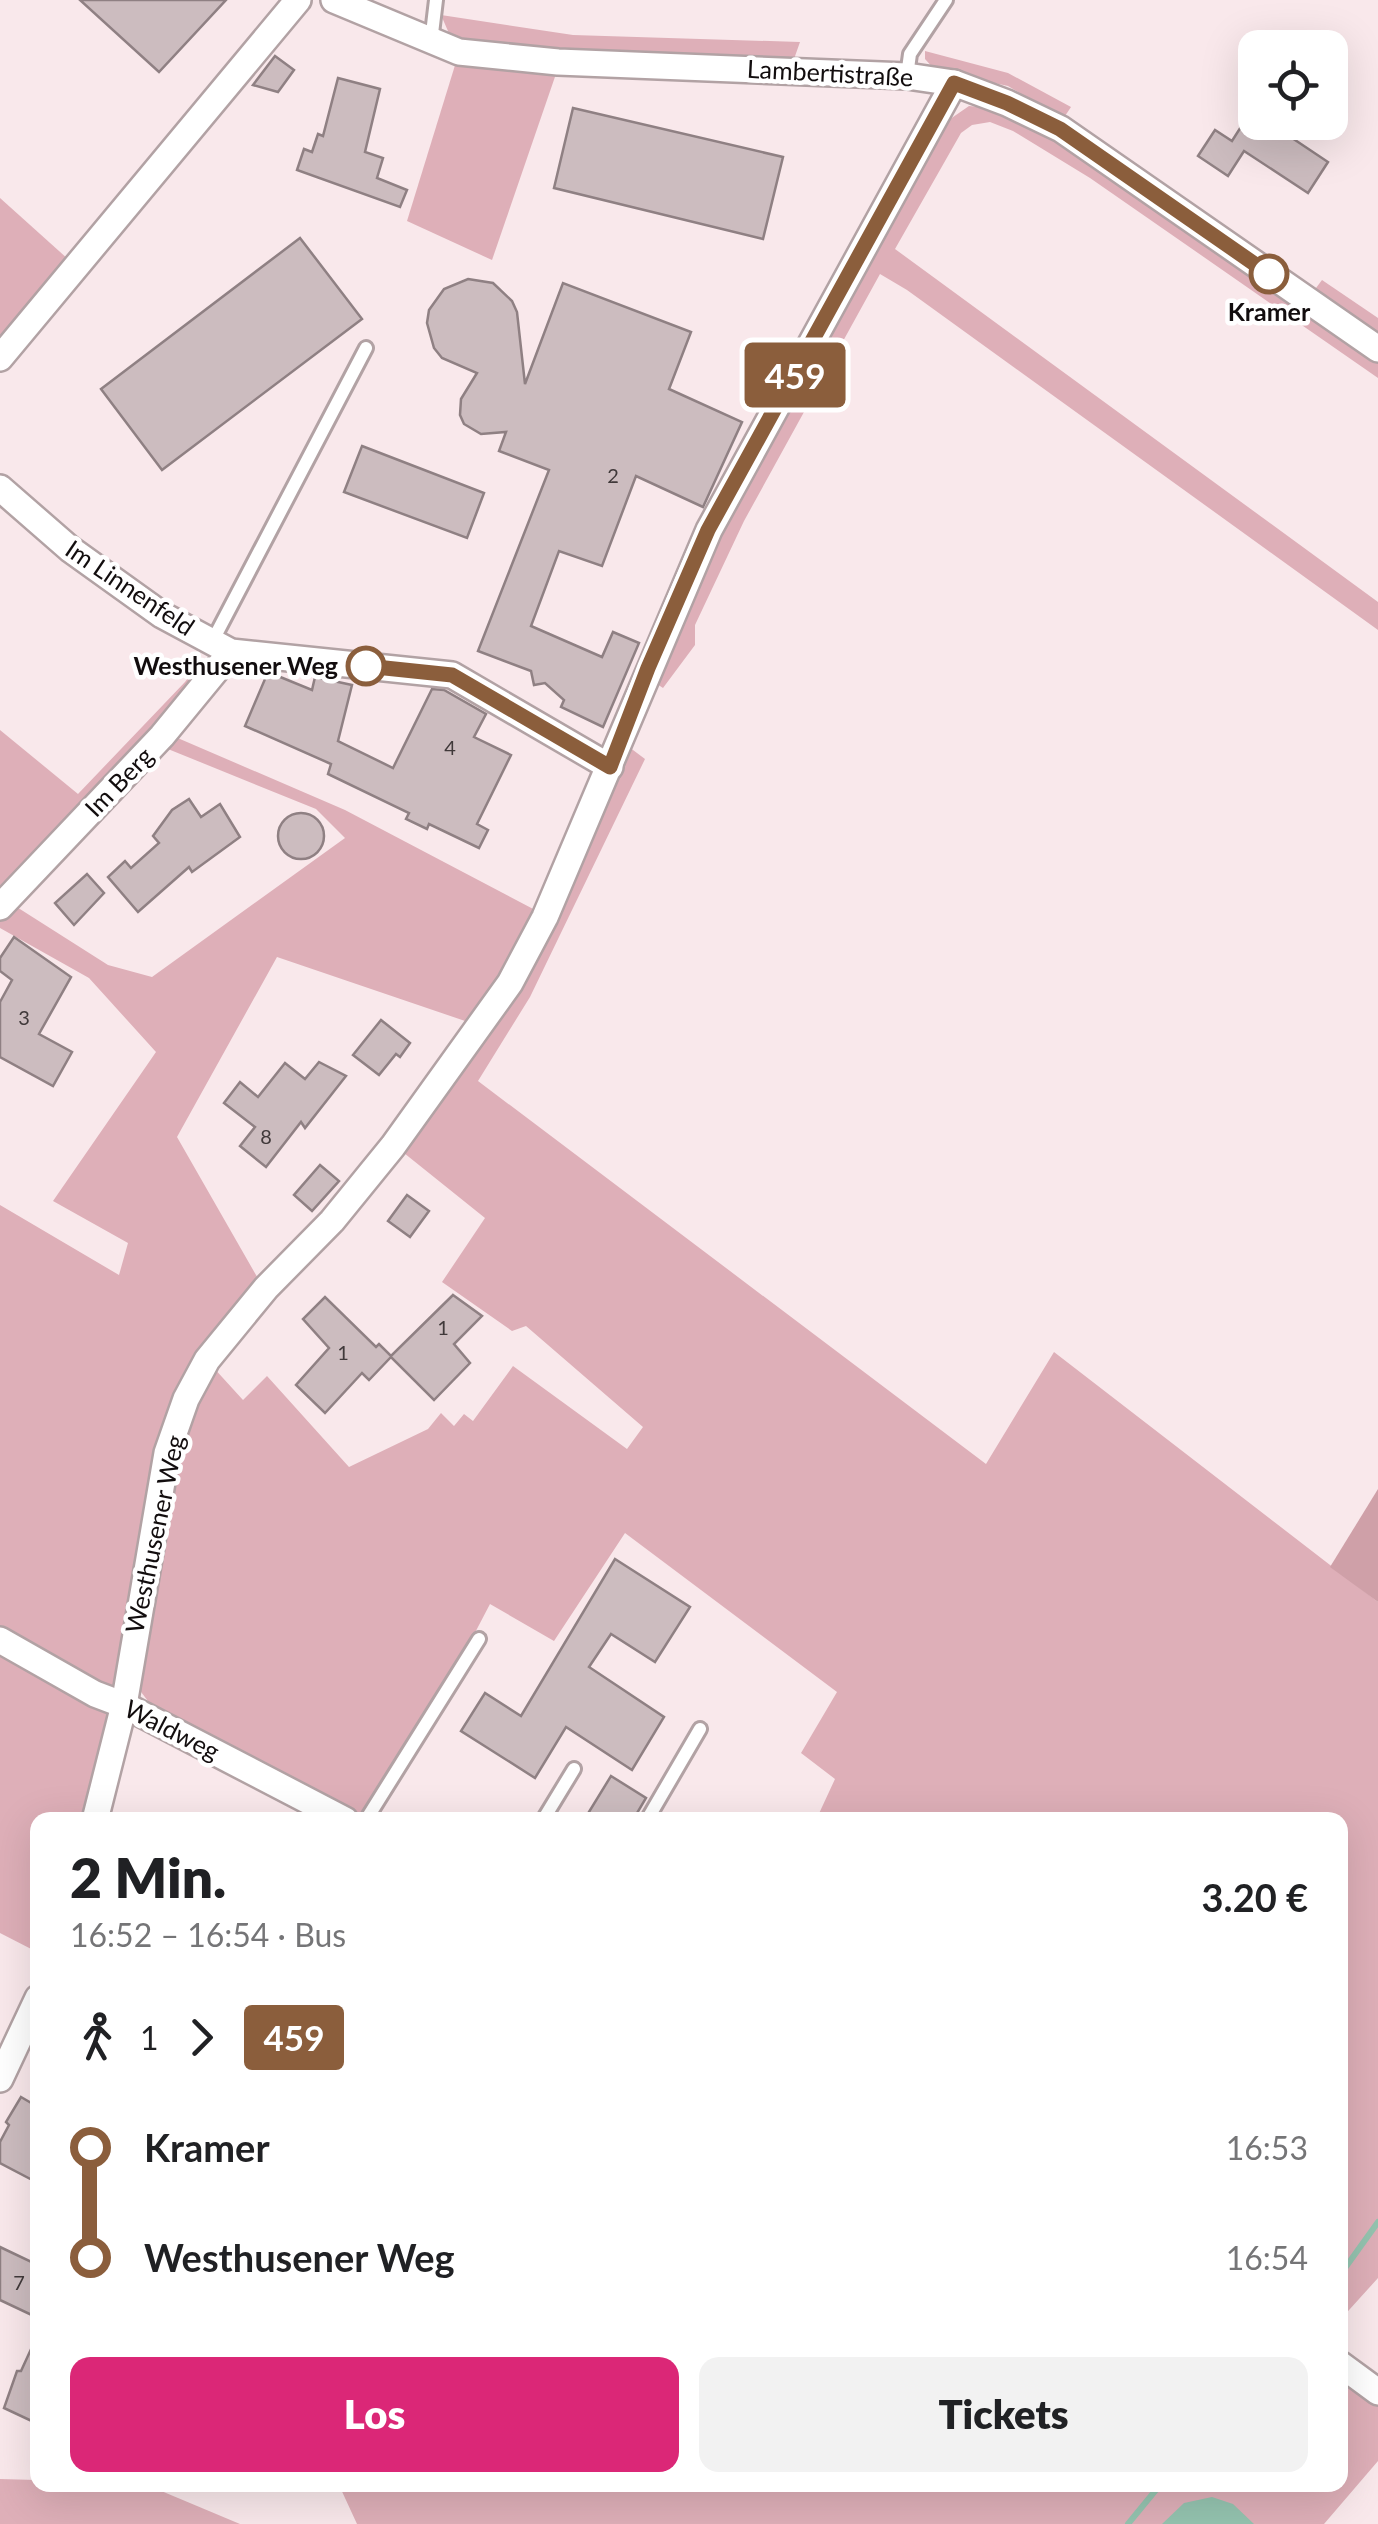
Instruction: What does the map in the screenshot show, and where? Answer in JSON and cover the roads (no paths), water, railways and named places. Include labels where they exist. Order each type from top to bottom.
[{"type":"street","points":[[0,358],[298,0]]},
{"type":"street","name":"Lambertistraße","points":[[334,0],[460,52],[558,62],[907,76],[954,83],[1060,129],[1378,349]]},
{"type":"street","name":"Westhusener Weg","points":[[98,1812],[124,1704],[168,1453],[186,1399],[208,1360],[254,1302],[332,1221],[393,1146],[510,983],[545,917],[708,530],[954,83]]},
{"type":"street","name":"Im Linnenfeld","points":[[0,488],[70,549],[162,615],[221,647],[452,675],[610,767]]},
{"type":"street","name":"Im Berg","points":[[0,907],[162,736],[221,647]]},
{"type":"street","name":"Waldweg","points":[[0,1640],[94,1694],[124,1704],[330,1812]]},
{"type":"street","points":[[0,2080],[30,2015]]},
{"type":"street","points":[[1348,2370],[1378,2392]]},
{"type":"lane","points":[[430,42],[436,0]]},
{"type":"lane","points":[[907,76],[910,54],[946,0]]},
{"type":"lane","points":[[221,647],[366,348]]},
{"type":"lane","points":[[371,1812],[479,1639]]},
{"type":"lane","points":[[652,1812],[700,1729]]},
{"type":"lane","points":[[548,1812],[574,1769]]},
{"type":"waterway","points":[[1348,2264],[1378,2222]]},
{"type":"waterway","points":[[1128,2524],[1154,2492]]},
{"type":"place","name":"Kramer","points":[[1269,274]]},
{"type":"place","name":"Westhusener Weg","points":[[366,666]]}]
